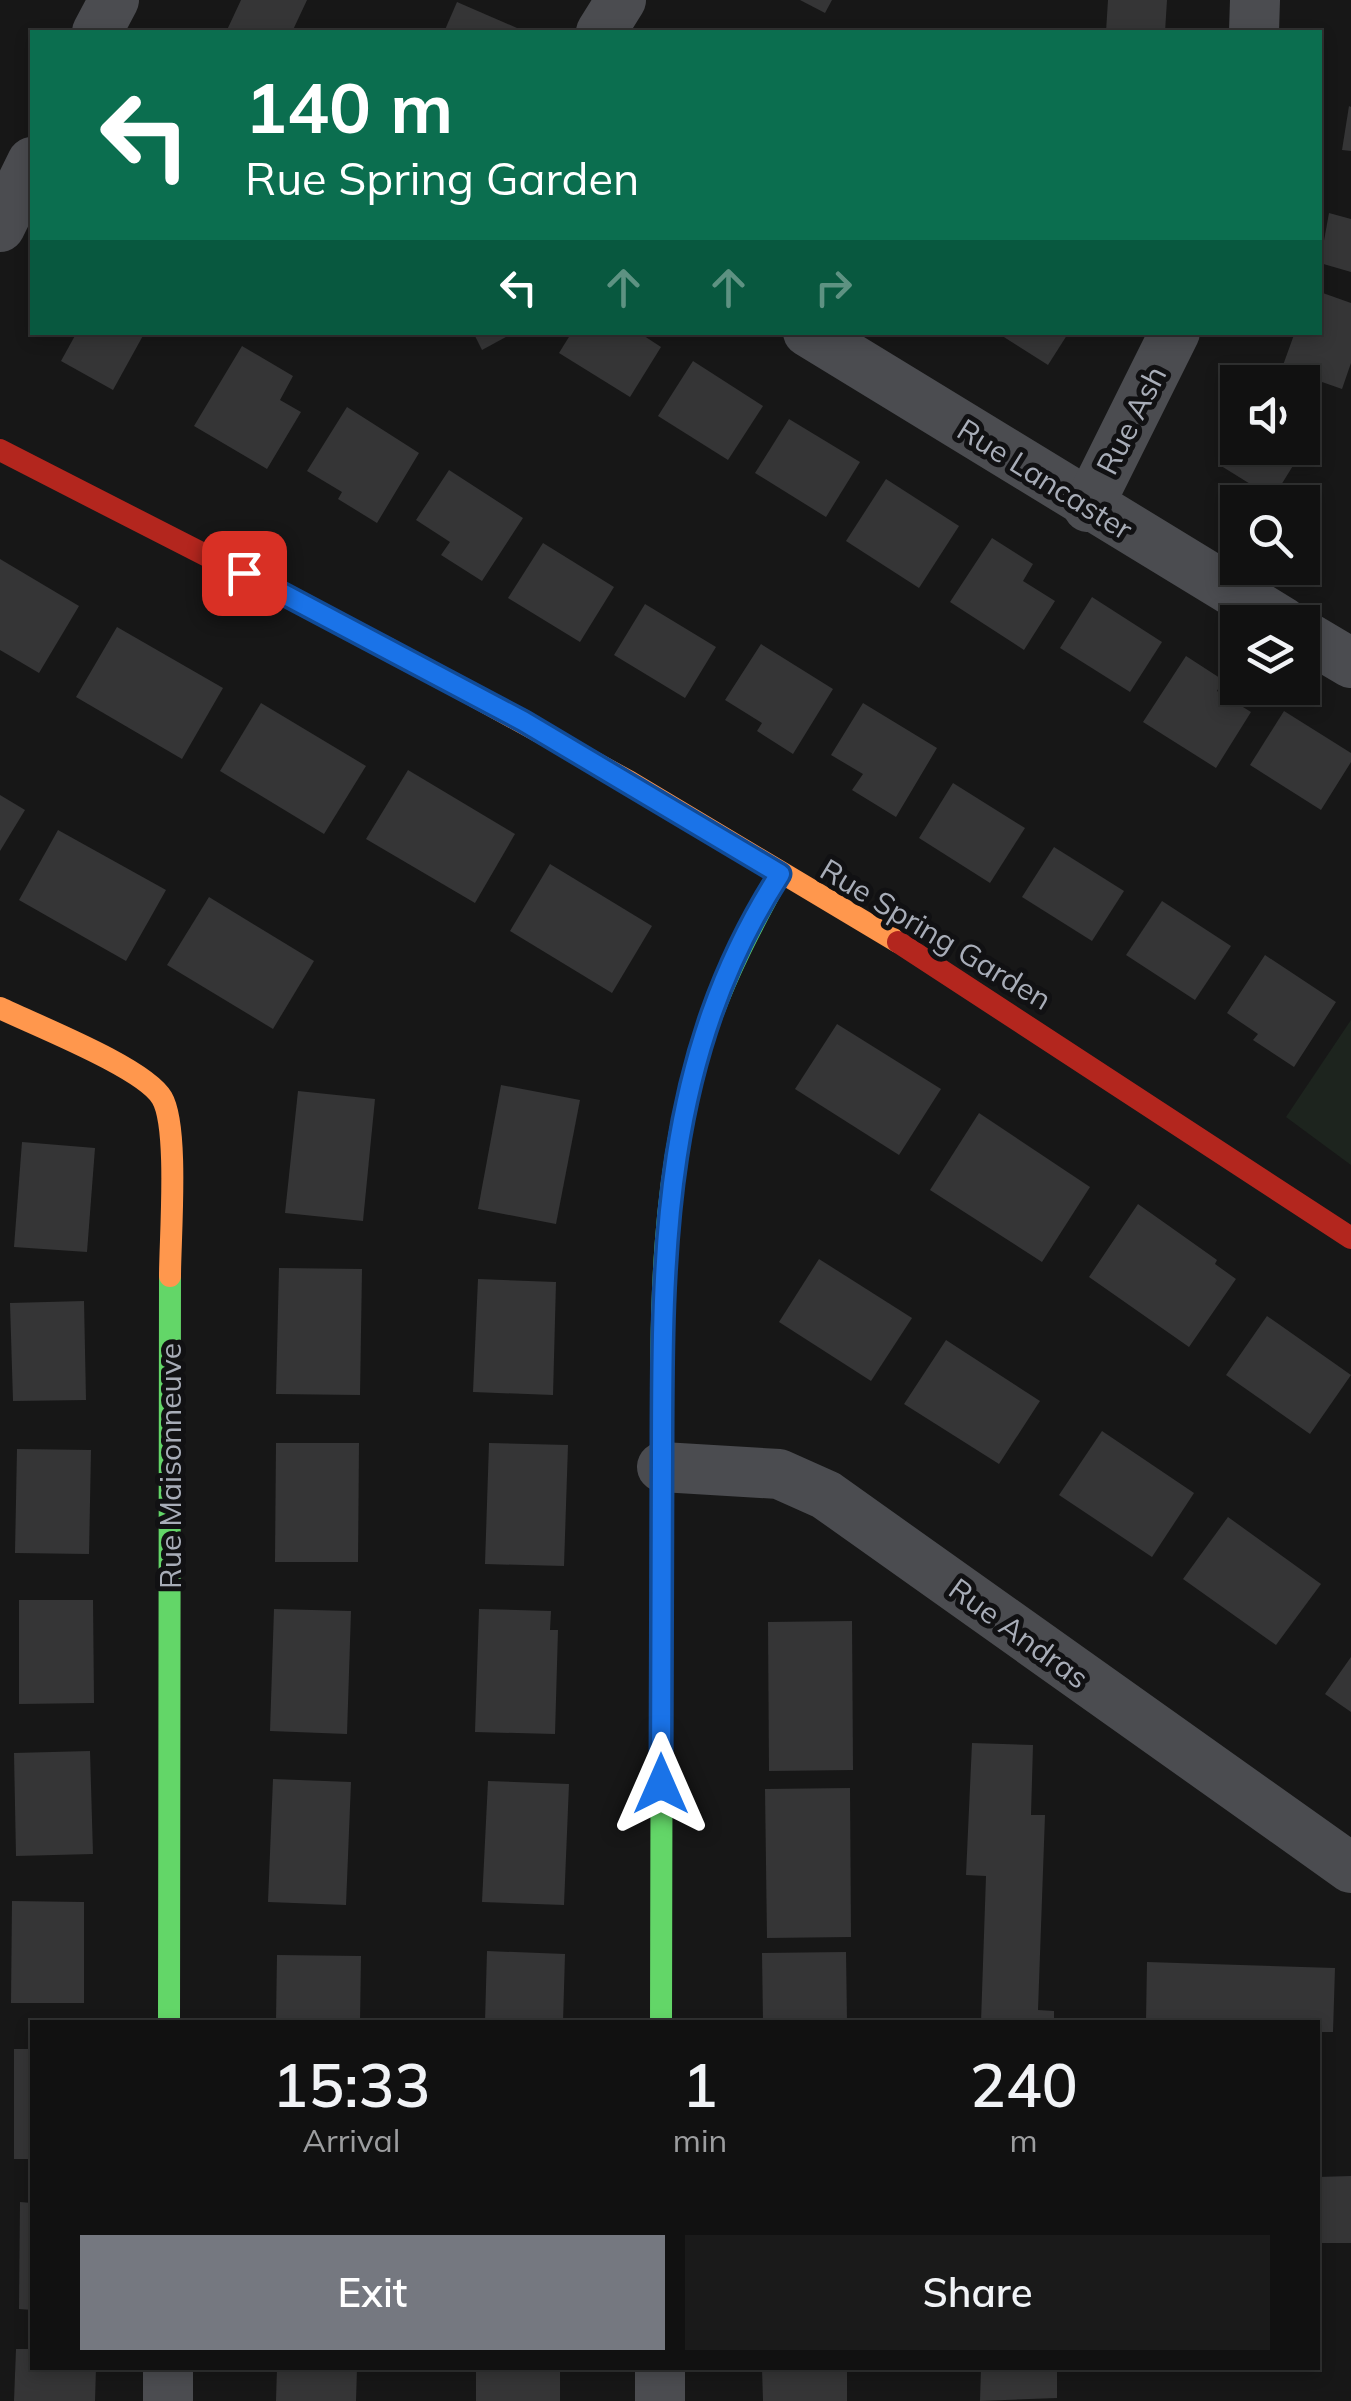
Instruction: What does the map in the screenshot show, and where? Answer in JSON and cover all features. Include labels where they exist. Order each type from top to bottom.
[{"type":"street","points":[[99,30],[114,0]]},
{"type":"street","points":[[603,30],[620,0]]},
{"type":"street","points":[[1254,30],[1256,0]]},
{"type":"street","points":[[0,227],[30,166]]},
{"type":"street","name":"Rue Lancaster","points":[[813,335],[1254,605]]},
{"type":"street","name":"Rue Ash","points":[[1088,506],[1174,335]]},
{"type":"street","name":"Rue Spring Garden","points":[[0,450],[523,721],[1120,1083],[1351,1238]]},
{"type":"street","points":[[1320,645],[1351,663]]},
{"type":"street","points":[[661,2020],[662,1310],[678,1134],[697,1056],[725,974],[780,874]]},
{"type":"street","name":"Rue Maisonneuve","points":[[0,1008],[135,1073],[162,1097],[170,1125],[169,2020]]},
{"type":"street","name":"Rue Andras","points":[[662,1467],[779,1474],[826,1494],[1351,1868]]},
{"type":"street","points":[[168,2370],[168,2401]]},
{"type":"street","points":[[660,2370],[660,2401]]},
{"type":"shaded area","points":[[1351,1020],[1351,1165],[1286,1117]]},
{"type":"building","points":[[241,0],[307,0],[293,30],[227,30]]},
{"type":"building","points":[[800,0],[832,0],[825,13]]},
{"type":"building","points":[[1108,0],[1167,0],[1165,30],[1106,30]]},
{"type":"building","points":[[457,2],[517,28],[516,30],[445,30]]},
{"type":"building","points":[[1351,107],[1351,151],[1342,150]]},
{"type":"building","points":[[1329,213],[1351,219],[1351,272],[1322,264]]},
{"type":"building","points":[[1322,293],[1351,303],[1351,363],[1342,389],[1320,381],[1320,365],[1283,365],[1294,335],[1322,335]]},
{"type":"building","points":[[75,335],[143,335],[113,390],[61,361]]},
{"type":"building","points":[[474,335],[510,335],[482,350]]},
{"type":"building","points":[[570,335],[643,335],[661,347],[630,397],[559,353]]},
{"type":"building","points":[[1001,335],[1067,335],[1048,365]]},
{"type":"building","points":[[242,346],[293,376],[280,400],[301,412],[267,469],[194,426]]},
{"type":"building","points":[[693,361],[763,406],[728,460],[658,416]]},
{"type":"building","points":[[347,407],[419,453],[377,523],[338,499],[342,492],[307,471]]},
{"type":"building","points":[[789,419],[860,462],[826,517],[755,473]]},
{"type":"building","points":[[1220,461],[1220,465],[1293,465],[1281,485],[1252,485],[1218,464]]},
{"type":"building","points":[[449,470],[523,518],[482,581],[441,555],[450,542],[416,520]]},
{"type":"building","points":[[886,479],[959,526],[919,588],[846,541]]},
{"type":"building","points":[[992,538],[1033,564],[1023,581],[1055,601],[1024,650],[950,602]]},
{"type":"building","points":[[543,543],[614,587],[580,642],[508,598]]},
{"type":"building","points":[[0,559],[79,606],[39,673],[0,650]]},
{"type":"building","points":[[1092,597],[1162,642],[1130,692],[1060,648]]},
{"type":"building","points":[[645,604],[716,647],[685,698],[614,655]]},
{"type":"building","points":[[117,627],[223,688],[182,759],[76,697]]},
{"type":"building","points":[[761,644],[833,689],[793,754],[757,731],[762,723],[725,700]]},
{"type":"building","points":[[1186,656],[1220,678],[1220,705],[1240,705],[1251,712],[1216,768],[1143,722]]},
{"type":"building","points":[[261,703],[366,766],[324,834],[220,771]]},
{"type":"building","points":[[863,703],[937,748],[896,817],[852,790],[863,774],[831,755]]},
{"type":"building","points":[[1284,711],[1351,753],[1351,762],[1321,810],[1250,765]]},
{"type":"building","points":[[408,770],[515,834],[475,903],[366,839]]},
{"type":"building","points":[[953,783],[1025,828],[990,883],[919,838]]},
{"type":"building","points":[[0,795],[25,810],[0,851]]},
{"type":"building","points":[[58,830],[166,890],[126,961],[19,900]]},
{"type":"building","points":[[1054,847],[1124,891],[1092,941],[1022,897]]},
{"type":"building","points":[[550,864],[652,926],[612,993],[510,931]]},
{"type":"building","points":[[209,897],[314,961],[273,1029],[167,965]]},
{"type":"building","points":[[1162,901],[1231,946],[1195,1000],[1126,955]]},
{"type":"building","points":[[1265,955],[1336,1002],[1294,1067],[1253,1040],[1258,1034],[1227,1013]]},
{"type":"building","points":[[837,1024],[941,1089],[899,1155],[795,1089]]},
{"type":"building","points":[[501,1085],[580,1100],[556,1224],[478,1209]]},
{"type":"building","points":[[298,1091],[375,1099],[363,1221],[285,1213]]},
{"type":"building","points":[[979,1113],[1090,1187],[1042,1262],[930,1190]]},
{"type":"building","points":[[22,1142],[95,1148],[87,1252],[14,1247]]},
{"type":"building","points":[[1138,1204],[1217,1260],[1215,1264],[1236,1279],[1189,1347],[1089,1277]]},
{"type":"building","points":[[819,1259],[912,1318],[871,1381],[779,1322]]},
{"type":"building","points":[[279,1268],[362,1269],[360,1395],[276,1394]]},
{"type":"building","points":[[478,1279],[556,1282],[553,1395],[473,1392]]},
{"type":"building","points":[[84,1301],[86,1400],[13,1401],[10,1303]]},
{"type":"building","points":[[1267,1316],[1351,1375],[1310,1434],[1226,1375]]},
{"type":"building","points":[[946,1340],[1040,1401],[999,1464],[904,1404]]},
{"type":"building","points":[[1102,1431],[1194,1493],[1152,1557],[1059,1495]]},
{"type":"building","points":[[276,1443],[359,1443],[358,1562],[275,1562]]},
{"type":"building","points":[[489,1443],[568,1445],[564,1566],[485,1564]]},
{"type":"building","points":[[17,1449],[91,1450],[89,1554],[15,1553]]},
{"type":"building","points":[[1228,1517],[1321,1584],[1276,1645],[1183,1579]]},
{"type":"building","points":[[19,1600],[93,1600],[94,1703],[19,1704]]},
{"type":"building","points":[[274,1609],[351,1611],[347,1734],[270,1731]]},
{"type":"building","points":[[479,1609],[551,1611],[550,1630],[558,1630],[555,1734],[475,1732]]},
{"type":"building","points":[[852,1621],[853,1770],[769,1771],[768,1622]]},
{"type":"building","points":[[1351,1657],[1351,1712],[1325,1694]]},
{"type":"building","points":[[972,1743],[1033,1745],[1031,1815],[1045,1815],[1038,2010],[1054,2011],[1054,2020],[981,2020],[986,1876],[966,1875]]},
{"type":"building","points":[[90,1751],[93,1854],[16,1856],[14,1753]]},
{"type":"building","points":[[273,1779],[351,1782],[346,1905],[268,1902]]},
{"type":"building","points":[[488,1781],[569,1784],[564,1905],[482,1902]]},
{"type":"building","points":[[850,1788],[851,1937],[767,1938],[765,1789]]},
{"type":"building","points":[[12,1901],[84,1902],[84,2003],[11,2003]]},
{"type":"building","points":[[487,1951],[565,1954],[563,2020],[485,2020]]},
{"type":"building","points":[[846,1952],[847,2020],[763,2020],[762,1953]]},
{"type":"building","points":[[277,1955],[361,1956],[360,2020],[276,2020]]},
{"type":"building","points":[[1147,1962],[1335,1968],[1333,2032],[1320,2032],[1320,2020],[1146,2020]]},
{"type":"building","points":[[14,2049],[30,2049],[30,2159],[14,2159]]},
{"type":"building","points":[[1351,2176],[1351,2243],[1320,2243],[1320,2177]]},
{"type":"building","points":[[20,2202],[30,2203],[30,2310],[19,2309]]},
{"type":"building","points":[[16,2349],[30,2349],[30,2370],[96,2370],[95,2401],[14,2401]]},
{"type":"building","points":[[277,2370],[357,2370],[356,2401],[276,2401]]},
{"type":"building","points":[[476,2370],[560,2370],[560,2401],[476,2401]]},
{"type":"building","points":[[762,2370],[847,2370],[847,2401],[763,2401]]},
{"type":"building","points":[[981,2370],[1057,2370],[1057,2398],[980,2401]]},
{"type":"traffic: fast","points":[[661,2020],[661,1355],[667,1224],[675,1159],[706,1032],[730,971],[780,874]]},
{"type":"traffic: fast","points":[[169,2020],[170,1276]]},
{"type":"traffic: slow","points":[[387,648],[630,782],[898,942]]},
{"type":"traffic: slow","points":[[0,1008],[112,1061],[152,1086],[162,1098],[172,1157],[170,1276]]},
{"type":"traffic: jam","points":[[0,450],[387,648]]},
{"type":"traffic: jam","points":[[898,942],[1351,1238]]},
{"type":"route","points":[[244,573],[523,721],[780,874],[725,974],[685,1098],[671,1176],[662,1310],[661,1784]]}]
